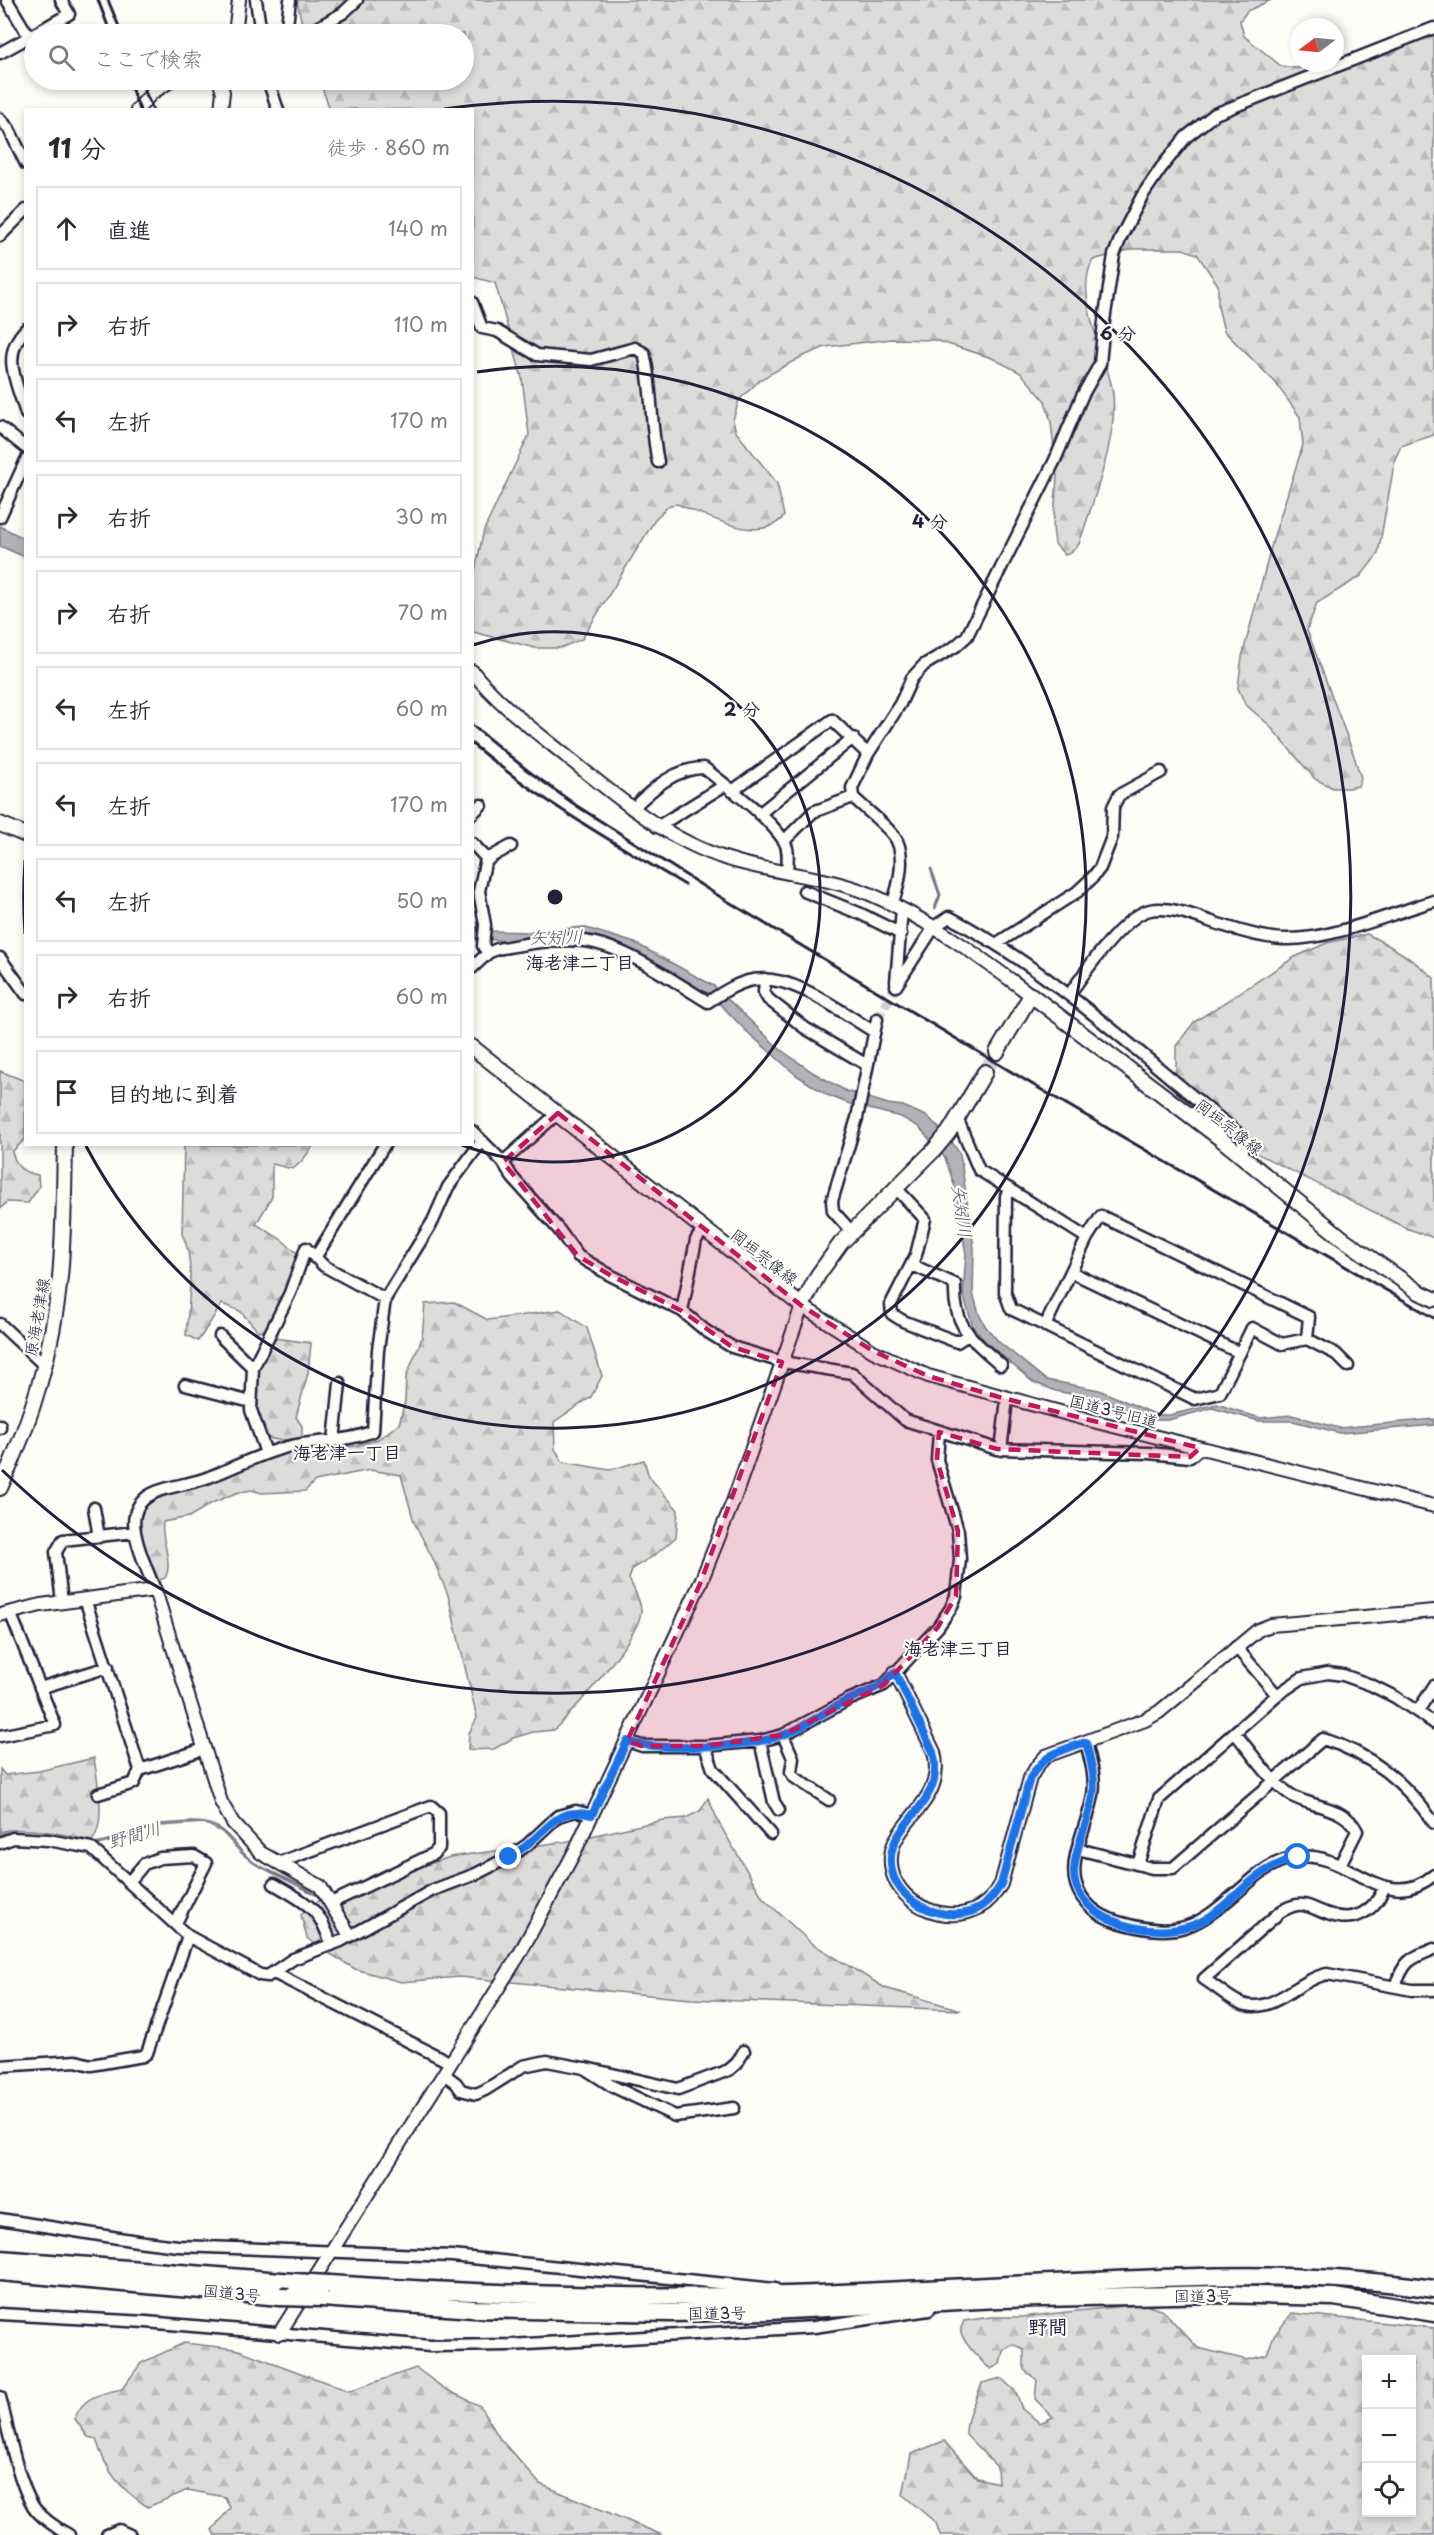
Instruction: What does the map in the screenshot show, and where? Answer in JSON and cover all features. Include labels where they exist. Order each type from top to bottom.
[{"type":"highway","name":"国道3号","points":[[0,2259],[294,2282],[326,2291],[474,2308],[671,2313],[769,2311],[998,2299],[1218,2294],[1334,2297],[1434,2313]]},
{"type":"highway","name":"国道3号","points":[[0,2272],[280,2297],[326,2291],[606,2297],[817,2294],[1114,2280],[1283,2275],[1337,2277],[1434,2289]]},
{"type":"main road","points":[[0,824],[24,834]]},
{"type":"main road","points":[[997,1052],[1031,995]]},
{"type":"main road","name":"岡垣宗像線","points":[[1031,995],[1243,1157],[1342,1238],[1419,1292],[1434,1299]]},
{"type":"main road","name":"岡垣宗像線","points":[[474,1049],[802,1306],[818,1275],[851,1231],[935,1149],[949,1132],[985,1072]]},
{"type":"main road","name":"原海老津線","points":[[0,1488],[26,1425],[44,1365],[60,1280],[65,1146]]},
{"type":"street","points":[[7,0],[24,29]]},
{"type":"street","points":[[52,24],[69,14],[61,0]]},
{"type":"street","points":[[236,24],[239,0]]},
{"type":"street","points":[[256,0],[260,24]]},
{"type":"street","points":[[287,24],[290,0]]},
{"type":"street","points":[[324,24],[343,13],[357,0]]},
{"type":"street","points":[[1243,1157],[1244,1137],[1069,995],[996,944],[949,917],[934,927],[896,986],[901,934],[897,907],[899,848],[895,838],[853,797],[852,788],[868,754],[900,704],[912,678],[924,665],[956,646],[967,636],[990,594],[1055,460],[1082,396],[1100,364],[1114,255],[1142,196],[1161,168],[1186,137],[1215,114],[1434,28]]},
{"type":"street","points":[[0,53],[24,40]]},
{"type":"street","points":[[139,108],[157,90]]},
{"type":"street","points":[[221,108],[222,90]]},
{"type":"street","points":[[271,90],[277,108]]},
{"type":"street","points":[[0,119],[9,129],[24,160]]},
{"type":"street","points":[[0,237],[24,212]]},
{"type":"street","points":[[474,307],[482,328],[497,331],[537,355],[591,360],[635,348],[644,353],[650,385],[652,433],[658,462]]},
{"type":"street","points":[[24,331],[16,337],[9,350],[9,365],[24,408]]},
{"type":"street","points":[[0,427],[24,446]]},
{"type":"street","points":[[0,517],[24,464]]},
{"type":"street","points":[[474,673],[505,707],[657,827],[704,851],[738,862],[868,893],[934,927],[1031,995]]},
{"type":"street","points":[[657,827],[729,788],[832,720],[868,754]]},
{"type":"street","points":[[759,814],[853,738]]},
{"type":"street","points":[[632,809],[656,785],[693,768],[704,768],[759,814],[784,841],[788,852],[787,873]]},
{"type":"street","points":[[996,944],[1077,892],[1092,878],[1100,868],[1112,837],[1113,807],[1119,795],[1161,772]]},
{"type":"street","points":[[784,841],[813,812],[853,797]]},
{"type":"street","points":[[474,845],[488,860]]},
{"type":"street","points":[[474,964],[481,948],[485,924],[479,891],[485,863],[512,846]]},
{"type":"street","points":[[804,891],[861,914],[901,934]]},
{"type":"street","points":[[861,914],[868,893]]},
{"type":"street","points":[[1069,995],[1092,960],[1137,915],[1151,910],[1170,910],[1251,934],[1285,939],[1312,938],[1434,901]]},
{"type":"street","points":[[481,948],[586,941],[638,961],[708,1002],[730,988],[752,980],[784,981],[873,1031]]},
{"type":"street","points":[[0,958],[24,991]]},
{"type":"street","points":[[765,979],[764,992],[768,999],[805,1028],[867,1065]]},
{"type":"street","points":[[851,1231],[833,1210],[832,1201],[856,1118],[875,1039],[873,1031],[877,1019]]},
{"type":"street","points":[[503,1162],[558,1113]]},
{"type":"street","points":[[957,1118],[979,1170],[1087,1238]]},
{"type":"street","points":[[474,1133],[503,1162],[512,1177],[547,1215],[578,1256],[610,1275],[682,1311],[732,1347],[782,1362],[852,1373],[905,1420],[1001,1450],[1149,1453],[1190,1457],[1200,1448]]},
{"type":"street","points":[[349,1934],[331,1903],[315,1883],[278,1863],[249,1843],[233,1823],[221,1802],[135,1532],[134,1517],[138,1506],[145,1498],[156,1492],[209,1477],[289,1446],[356,1438],[373,1431],[378,1350],[385,1299],[433,1221],[448,1187],[482,1141]]},
{"type":"street","points":[[315,1258],[384,1146]]},
{"type":"street","points":[[895,1187],[925,1219],[912,1265],[891,1304],[892,1314],[903,1321],[957,1342],[968,1335]]},
{"type":"street","points":[[1010,1189],[1006,1196],[1005,1292],[1011,1309],[1195,1400],[1220,1394],[1252,1329],[1282,1344],[1307,1338],[1336,1354],[1348,1366]]},
{"type":"street","points":[[1045,1326],[1087,1238],[1101,1216],[1309,1317],[1307,1338]]},
{"type":"street","points":[[682,1311],[696,1240],[704,1228]]},
{"type":"street","points":[[266,1453],[250,1410],[253,1368],[290,1293],[306,1248],[324,1266],[385,1299]]},
{"type":"street","points":[[912,1265],[955,1284],[954,1298],[960,1320],[968,1335],[1000,1365]]},
{"type":"street","points":[[1071,1272],[1240,1353]]},
{"type":"street","points":[[279,2334],[519,1954],[592,1815],[700,1584],[734,1499],[802,1306]]},
{"type":"street","name":"国道3号旧道","points":[[802,1306],[848,1336],[901,1365],[928,1376],[1007,1400],[1434,1506]]},
{"type":"street","points":[[0,1324],[44,1365]]},
{"type":"street","points":[[220,1336],[253,1368]]},
{"type":"street","points":[[334,1441],[340,1383]]},
{"type":"street","points":[[185,1385],[251,1402]]},
{"type":"street","points":[[1001,1450],[1007,1400]]},
{"type":"street","points":[[627,1741],[642,1746],[705,1746],[760,1741],[783,1735],[848,1700],[884,1684],[938,1627],[956,1596],[960,1559],[958,1532],[937,1460],[939,1432]]},
{"type":"street","points":[[94,1508],[99,1537]]},
{"type":"street","points":[[62,1602],[56,1552],[63,1540],[135,1532]]},
{"type":"street","points":[[0,1736],[55,1725],[5,1613],[62,1602],[154,1590]]},
{"type":"street","points":[[85,1599],[140,1770],[134,1783],[98,1794]]},
{"type":"street","points":[[895,1672],[936,1763],[933,1790],[897,1837],[891,1855],[895,1881],[907,1899],[920,1907],[935,1911],[966,1913],[979,1909],[994,1896],[1001,1884],[1030,1778],[1046,1756],[1144,1720],[1159,1712],[1257,1630],[1277,1624],[1434,1611]]},
{"type":"street","points":[[1236,1647],[1277,1695]]},
{"type":"street","points":[[40,1688],[108,1667]]},
{"type":"street","points":[[1138,1864],[1159,1799],[1277,1695],[1302,1678],[1328,1673],[1371,1684],[1434,1723]]},
{"type":"street","points":[[1418,1711],[1434,1686]]},
{"type":"street","points":[[1235,1733],[1288,1794],[1340,1813],[1353,1823],[1357,1831],[1340,1865]]},
{"type":"street","points":[[783,1735],[793,1758],[791,1772],[794,1777],[829,1800]]},
{"type":"street","points":[[1078,1849],[1152,1868],[1173,1868],[1323,1739],[1346,1746],[1372,1760],[1400,1782],[1434,1823]]},
{"type":"street","points":[[760,1741],[774,1802],[779,1810]]},
{"type":"street","points":[[1086,1742],[1091,1762],[1093,1796],[1074,1870],[1076,1883],[1087,1904],[1095,1912],[1110,1919],[1138,1928],[1160,1931],[1186,1927],[1200,1922],[1263,1870],[1279,1862],[1298,1857],[1318,1857],[1340,1865],[1384,1888],[1413,1887],[1434,1875]]},
{"type":"street","points":[[705,1746],[713,1769],[771,1834]]},
{"type":"street","points":[[140,1770],[204,1749]]},
{"type":"street","points":[[278,1863],[431,1806],[439,1813],[439,1848],[433,1854],[331,1903]]},
{"type":"street","points":[[0,1843],[13,1838],[48,1840],[91,1848],[188,1936],[260,1975],[268,1976],[293,1959],[331,1946],[432,1890],[476,1874],[509,1857],[527,1845],[558,1816],[576,1811],[592,1815]]},
{"type":"street","points":[[129,1882],[144,1864],[160,1858],[194,1856],[206,1863],[176,1923]]},
{"type":"street","points":[[274,1884],[304,1900],[325,1924],[331,1946]]},
{"type":"street","points":[[1384,1888],[1373,1907],[1350,1918],[1342,1918],[1299,1904],[1289,1907],[1280,1912],[1204,1979],[1237,2002],[1248,2006],[1270,2003],[1314,1977],[1327,1974],[1395,1986],[1434,1990]]},
{"type":"street","points":[[0,2066],[76,2061],[91,2065],[143,2056],[147,2053],[188,1936]]},
{"type":"street","points":[[1395,1986],[1402,1968],[1409,1959],[1434,1949]]},
{"type":"street","points":[[274,1973],[447,2068],[461,2090],[476,2094],[523,2066],[535,2062],[566,2063],[678,2089],[729,2070],[737,2063],[744,2051]]},
{"type":"street","points":[[584,2068],[612,2086],[675,2116],[734,2108]]},
{"type":"street","points":[[0,2218],[178,2246],[452,2256],[817,2294]]},
{"type":"street","points":[[0,2314],[146,2322],[430,2346],[511,2345],[814,2327],[998,2299]]},
{"type":"street","points":[[0,2397],[18,2466],[33,2507],[69,2535]]},
{"type":"street","points":[[107,2535],[119,2530],[130,2535]]},
{"type":"highlighted area","points":[[558,1113],[802,1306],[873,1351],[928,1376],[999,1397],[1200,1448],[1190,1457],[997,1449],[939,1432],[937,1460],[958,1531],[956,1596],[938,1627],[884,1685],[783,1735],[705,1746],[642,1746],[627,1741],[700,1584],[782,1362],[732,1347],[682,1311],[610,1275],[578,1256],[503,1162]]},
{"type":"green space","points":[[297,0],[1271,0],[1247,11],[1240,21],[1244,36],[1281,66],[1290,67],[1290,72],[1344,72],[1344,64],[1391,54],[1434,29],[1434,435],[1401,446],[1395,459],[1378,554],[1361,576],[1317,603],[1307,630],[1352,750],[1361,778],[1358,786],[1333,788],[1315,779],[1268,724],[1245,704],[1238,688],[1242,657],[1274,536],[1303,445],[1300,417],[1275,382],[1224,331],[1218,307],[1218,285],[1197,254],[1183,249],[1133,249],[1093,260],[1088,274],[1088,306],[1112,388],[1114,405],[1104,467],[1079,544],[1070,553],[1065,555],[1055,544],[1053,527],[1057,478],[1051,422],[1045,401],[1021,373],[992,358],[935,340],[891,339],[825,347],[761,379],[739,400],[733,420],[736,432],[777,483],[784,516],[774,525],[748,528],[718,521],[677,504],[670,505],[656,518],[582,639],[560,648],[535,648],[474,632],[474,575],[484,530],[529,435],[522,378],[495,283],[474,277],[474,108],[330,108],[323,90],[474,90],[474,24],[302,24]]},
{"type":"green space","points":[[1367,934],[1402,953],[1434,978],[1434,1238],[1406,1228],[1182,1116],[1176,1103],[1176,1046],[1194,1022],[1295,957],[1327,943]]},
{"type":"green space","points":[[0,1071],[24,1081],[24,1140],[12,1152],[21,1168],[38,1175],[39,1187],[28,1203],[7,1202],[0,1209]]},
{"type":"green space","points":[[184,1146],[313,1146],[293,1169],[272,1164],[272,1197],[256,1224],[282,1240],[298,1254],[290,1285],[277,1299],[279,1311],[270,1329],[258,1331],[240,1311],[222,1304],[198,1341],[186,1335],[190,1270],[189,1257],[182,1234]]},
{"type":"green space","points":[[454,1302],[488,1320],[560,1310],[587,1328],[602,1376],[591,1397],[554,1422],[555,1449],[563,1462],[610,1470],[644,1460],[649,1477],[678,1510],[676,1537],[655,1555],[633,1568],[629,1579],[641,1610],[638,1622],[619,1654],[554,1730],[533,1732],[513,1738],[494,1749],[468,1750],[469,1733],[477,1718],[448,1595],[414,1522],[401,1475],[370,1470],[315,1481],[305,1491],[262,1493],[251,1490],[236,1493],[212,1503],[189,1517],[163,1522],[168,1565],[165,1578],[157,1581],[146,1556],[139,1528],[143,1511],[152,1500],[296,1450],[357,1446],[378,1439],[399,1424],[405,1401],[406,1377],[422,1338],[425,1304]]},
{"type":"green space","points":[[274,1338],[311,1343],[308,1373],[296,1417],[302,1426],[302,1438],[273,1439],[261,1430],[254,1401],[256,1379],[263,1358]]},
{"type":"green space","points":[[94,1758],[100,1812],[97,1833],[92,1841],[33,1830],[0,1832],[0,1769],[5,1775],[39,1771]]},
{"type":"green space","points":[[708,1798],[720,1825],[763,1898],[811,1943],[885,1988],[961,2010],[691,1999],[459,1977],[401,1982],[355,1969],[307,1938],[301,1915],[313,1903],[450,1857],[569,1841],[663,1820],[686,1818],[700,1811]]},
{"type":"green space","points":[[1143,2304],[1163,2311],[1198,2348],[1247,2360],[1267,2355],[1274,2336],[1292,2313],[1434,2328],[1434,2535],[940,2535],[936,2523],[903,2495],[911,2454],[944,2441],[977,2478],[998,2483],[997,2467],[966,2435],[966,2427],[982,2383],[1001,2378],[1016,2392],[1022,2409],[1040,2423],[1053,2417],[1035,2399],[1037,2380],[1024,2370],[1024,2349],[1012,2344],[1003,2351],[1000,2364],[991,2369],[967,2343],[961,2333],[964,2321],[991,2317],[1021,2317]]},
{"type":"green space","points":[[184,2343],[236,2349],[349,2391],[416,2368],[445,2389],[480,2406],[500,2439],[540,2484],[662,2535],[215,2535],[212,2530],[230,2508],[225,2497],[188,2490],[148,2507],[115,2479],[104,2461],[96,2439],[88,2437],[75,2419],[82,2406],[93,2397],[122,2389],[141,2363]]},
{"type":"water","points":[[0,526],[24,538],[24,557],[0,546]]},
{"type":"water","name":"矢矧川","points":[[474,926],[492,931],[531,932],[583,927],[635,943],[714,986],[781,1050],[814,1073],[846,1091],[888,1104],[903,1106],[928,1117],[950,1139],[960,1154],[974,1248],[973,1293],[979,1314],[986,1327],[999,1342],[1046,1380],[1099,1390],[1157,1415],[1169,1415],[1217,1404],[1260,1418],[1292,1415],[1339,1428],[1434,1419],[1434,1425],[1340,1433],[1293,1421],[1259,1421],[1212,1408],[1168,1420],[1154,1420],[1103,1400],[1056,1391],[1033,1382],[986,1342],[973,1327],[963,1294],[966,1254],[954,1184],[945,1158],[919,1127],[901,1117],[850,1104],[827,1095],[796,1075],[745,1030],[721,1005],[636,954],[539,939],[508,941],[474,938]]},
{"type":"water","name":"野間川","points":[[190,1822],[207,1823],[217,1827],[255,1863],[318,1896],[255,1864],[241,1853],[222,1832],[204,1823],[159,1826],[96,1846],[13,1835],[0,1837],[0,1834],[6,1832],[49,1835],[96,1844],[160,1824]]},
{"type":"waterway","points":[[931,869],[940,895],[935,908]]},
{"type":"waterway","points":[[908,958],[921,935]]},
{"type":"tunnel","points":[[877,1019],[896,986]]},
{"type":"tunnel","points":[[985,1072],[997,1052]]},
{"type":"railway","points":[[98,0],[107,24]]},
{"type":"railway","points":[[108,0],[118,24]]},
{"type":"railway","points":[[132,90],[139,108]]},
{"type":"railway","points":[[144,90],[152,108]]},
{"type":"railway","points":[[474,727],[527,770],[577,806],[709,890],[1030,1083],[1434,1318]]},
{"type":"railway","points":[[474,746],[549,801],[602,836],[685,885]]},
{"type":"district","name":"海老津二丁目","points":[[580,961]]},
{"type":"district","name":"海老津一丁目","points":[[347,1451]]},
{"type":"district","name":"海老津三丁目","points":[[958,1647]]},
{"type":"district","name":"野間","points":[[1048,2326]]},
{"type":"route","points":[[509,1857],[527,1845],[558,1816],[576,1811],[592,1815],[627,1741],[642,1746],[705,1746],[760,1741],[783,1735],[848,1700],[872,1691],[884,1684],[895,1672],[936,1763],[933,1790],[897,1837],[892,1848],[890,1862],[900,1890],[907,1899],[920,1907],[935,1911],[966,1913],[979,1909],[994,1896],[1001,1884],[1030,1778],[1037,1766],[1046,1756],[1086,1742],[1094,1783],[1093,1796],[1074,1870],[1080,1894],[1095,1912],[1138,1928],[1167,1931],[1186,1927],[1212,1915],[1263,1870],[1279,1862],[1298,1857]]}]
